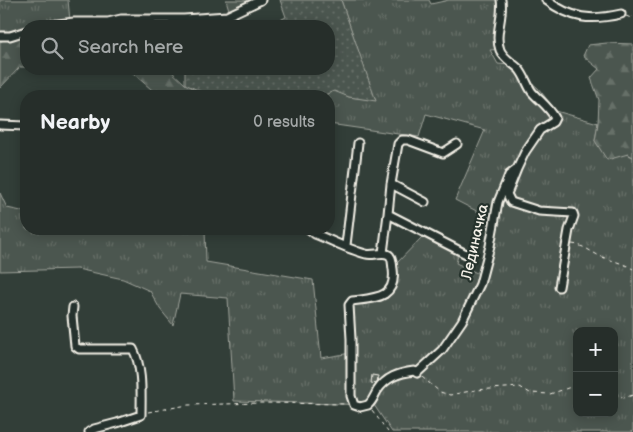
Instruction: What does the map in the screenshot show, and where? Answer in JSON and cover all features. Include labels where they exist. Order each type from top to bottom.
[{"type":"street","points":[[117,20],[227,16],[260,0]]},
{"type":"street","name":"Лединачка","points":[[417,373],[442,350],[462,321],[480,284],[490,246],[498,202],[509,175],[517,169],[525,152],[540,130],[553,122],[555,118],[533,92],[519,69],[506,59],[501,51],[498,40],[502,12],[500,0]]},
{"type":"street","points":[[546,0],[561,11],[578,17],[621,14]]},
{"type":"street","points":[[0,36],[10,36],[20,33]]},
{"type":"street","points":[[0,125],[20,126]]},
{"type":"street","points":[[383,253],[398,144],[402,140],[408,140],[443,153],[457,144]]},
{"type":"street","points":[[346,245],[358,143]]},
{"type":"street","points":[[517,169],[507,194],[511,202],[538,211],[573,213],[574,216],[559,287]]},
{"type":"street","points":[[391,184],[425,202]]},
{"type":"street","points":[[388,214],[470,256]]},
{"type":"street","points":[[318,235],[362,253],[372,255],[383,253],[391,258],[394,274],[389,290],[381,298],[352,301],[349,304],[351,396],[354,405],[360,407],[368,405],[380,387],[390,377],[407,372],[414,371],[417,373]]},
{"type":"street","points":[[73,307],[75,346],[79,349],[132,349],[137,358],[141,388],[141,415],[94,428],[89,432]]},
{"type":"path","points":[[567,244],[578,245],[601,257],[620,262],[633,269]]},
{"type":"path","points":[[417,373],[433,388],[450,395],[476,390],[520,387],[530,393],[550,394],[573,386]]},
{"type":"path","points":[[618,396],[624,398],[633,395]]},
{"type":"path","points":[[141,415],[155,410],[188,405],[261,403],[354,405]]},
{"type":"path","points":[[368,405],[388,432]]},
{"type":"green space","points":[[0,0],[68,0],[70,20],[20,20],[20,32],[0,42]]},
{"type":"green space","points":[[226,0],[254,0],[230,13]]},
{"type":"green space","points":[[280,0],[341,0],[376,101],[349,97],[335,90],[198,90],[185,84],[185,75],[335,75],[335,20],[280,20],[286,17]]},
{"type":"green space","points":[[341,0],[429,0],[431,4],[449,0],[500,0],[501,49],[490,50],[498,64],[510,65],[538,88],[556,111],[598,123],[595,141],[633,157],[633,432],[392,432],[374,405],[234,401],[228,298],[180,294],[173,325],[160,309],[150,291],[123,279],[77,269],[0,271],[0,193],[7,208],[20,211],[20,235],[205,235],[206,262],[313,280],[321,358],[351,353],[350,304],[388,298],[396,264],[423,236],[459,252],[456,263],[479,274],[500,223],[455,200],[485,130],[426,114],[419,137],[335,125],[335,90],[349,97],[375,100]]},
{"type":"green space","points":[[20,32],[20,67],[0,88],[0,42]]},
{"type":"green space","points":[[607,43],[633,44],[633,157],[628,154],[607,160],[595,141],[599,100],[591,78],[599,69],[583,56],[588,45]]},
{"type":"green space","points":[[135,75],[175,75],[185,84],[198,90],[152,90]]},
{"type":"building","points":[[372,375],[378,376],[377,384],[371,383]]}]
